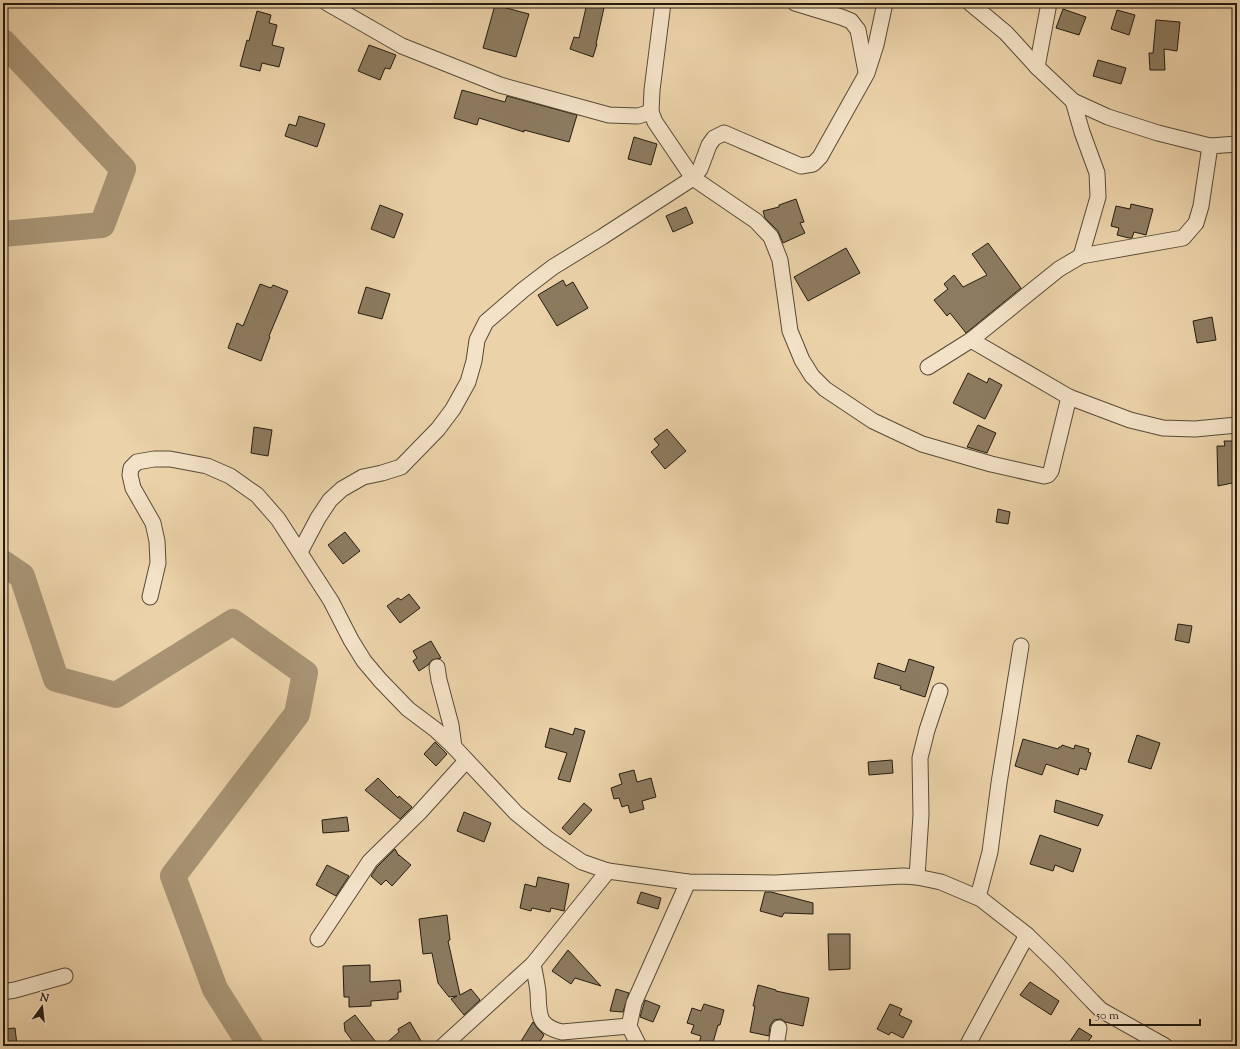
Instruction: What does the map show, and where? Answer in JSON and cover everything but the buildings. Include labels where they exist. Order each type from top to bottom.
[{"type":"street","points":[[327,3],[402,46],[500,85],[609,115],[638,116],[651,112]]},
{"type":"street","points":[[663,3],[652,90],[651,112],[655,122],[693,178],[756,221],[771,237],[780,260],[790,331],[802,360],[812,376],[825,389],[873,421],[922,444],[991,464],[1044,476],[1048,475],[1051,471],[1069,397]]},
{"type":"street","points":[[795,3],[851,21],[858,30],[866,73]]},
{"type":"street","points":[[300,552],[318,518],[330,500],[342,489],[363,477],[401,467],[438,429],[453,409],[468,382],[474,361],[477,340],[486,322],[552,267],[602,237],[693,178],[700,169],[709,145],[714,138],[724,133],[801,166],[813,164],[820,157],[866,73],[876,45],[885,3]]},
{"type":"street","points":[[970,3],[1006,33],[1037,67],[1073,102],[1108,117],[1158,133],[1210,146],[1237,144]]},
{"type":"street","points":[[1037,67],[1049,3]]},
{"type":"street","points":[[1073,102],[1097,173],[1098,197],[1082,256]]},
{"type":"street","points":[[928,367],[971,340],[1059,269],[1082,256],[1183,238],[1196,224],[1200,212],[1210,146]]},
{"type":"street","points":[[971,340],[1069,397],[1130,420],[1163,428],[1195,429],[1237,425]]},
{"type":"street","points":[[150,597],[158,563],[157,541],[153,523],[133,488],[130,475],[131,468],[137,462],[144,460],[170,459],[207,466],[230,476],[257,495],[278,519],[331,601],[351,640],[364,661],[408,709],[436,730],[454,747],[516,813],[548,839],[582,862],[608,871],[688,882],[775,883],[903,876],[941,882],[978,898],[1027,935],[1101,1010],[1163,1046]]},
{"type":"street","points":[[978,898],[990,852],[999,783],[1021,646]]},
{"type":"street","points":[[437,667],[451,725],[454,747]]},
{"type":"street","points":[[917,877],[921,815],[920,758],[926,730],[940,691]]},
{"type":"street","points":[[318,939],[370,861],[419,813],[466,761]]},
{"type":"street","points":[[443,1046],[533,964],[608,871]]},
{"type":"street","points":[[639,1046],[629,1026],[637,993],[688,882]]},
{"type":"street","points":[[967,1046],[1027,935]]},
{"type":"street","points":[[533,964],[538,991],[538,1013],[547,1026],[562,1032],[629,1026]]},
{"type":"street","points":[[3,992],[65,976]]},
{"type":"street","points":[[776,1046],[779,1028]]},
{"type":"waterway","points":[[3,42],[123,169],[102,225],[3,234]]},
{"type":"waterway","points":[[3,563],[22,576],[56,679],[116,695],[233,622],[305,673],[297,714],[173,876],[215,989],[251,1046]]}]
